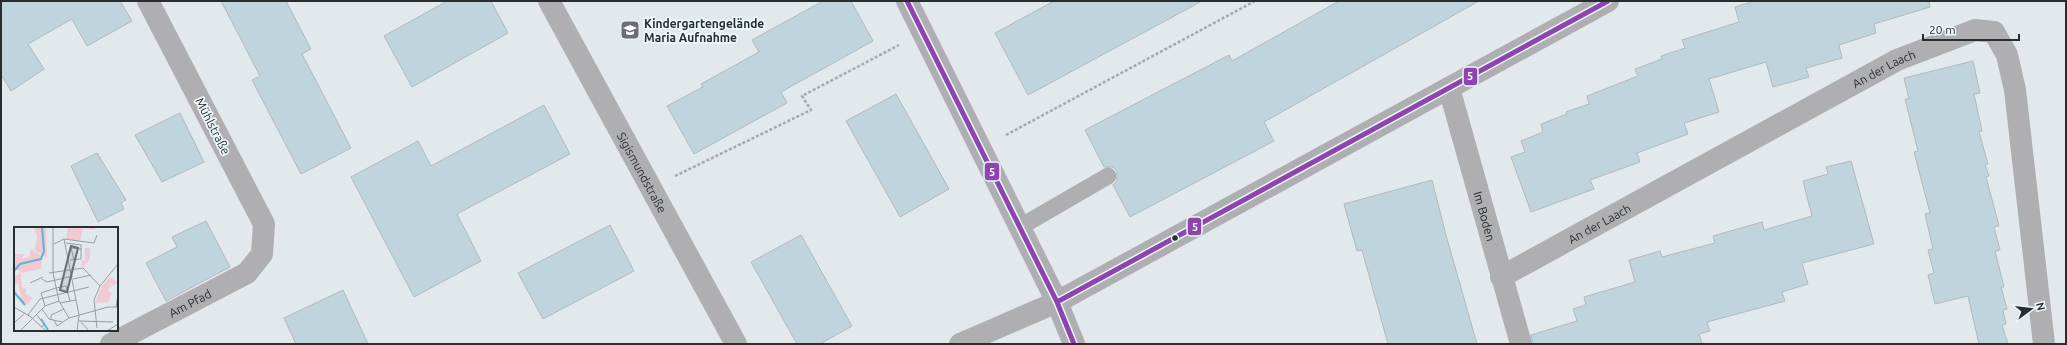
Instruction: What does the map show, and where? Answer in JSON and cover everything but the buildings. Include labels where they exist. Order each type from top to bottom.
[{"type":"street","name":"Mühlstraße","points":[[148,1],[264,224],[262,254]]},
{"type":"street","name":"Sigismundstraße","points":[[549,1],[736,344]]},
{"type":"street","points":[[907,1],[1058,302],[1074,344]]},
{"type":"street","points":[[960,344],[1058,302],[1608,1]]},
{"type":"street","name":"An der Laach","points":[[1501,277],[1896,60],[1975,30],[1994,32],[2007,55],[2015,90],[2044,344]]},
{"type":"street","name":"Im Boden","points":[[1449,88],[1521,344]]},
{"type":"street","name":"Am Pfad","points":[[111,344],[247,274],[262,254]]},
{"type":"lane","points":[[1020,227],[1108,176]]},
{"type":"path","points":[[980,148],[1255,1]]},
{"type":"path","points":[[651,188],[811,110],[802,96],[922,32]]},
{"type":"transit line","name":"5","points":[[907,1],[1057,302],[1074,344]]},
{"type":"transit line","name":"5","points":[[1057,302],[1608,1]]},
{"type":"place","name":"Kindergartengelände Maria Aufnahme","points":[[630,30]]}]
